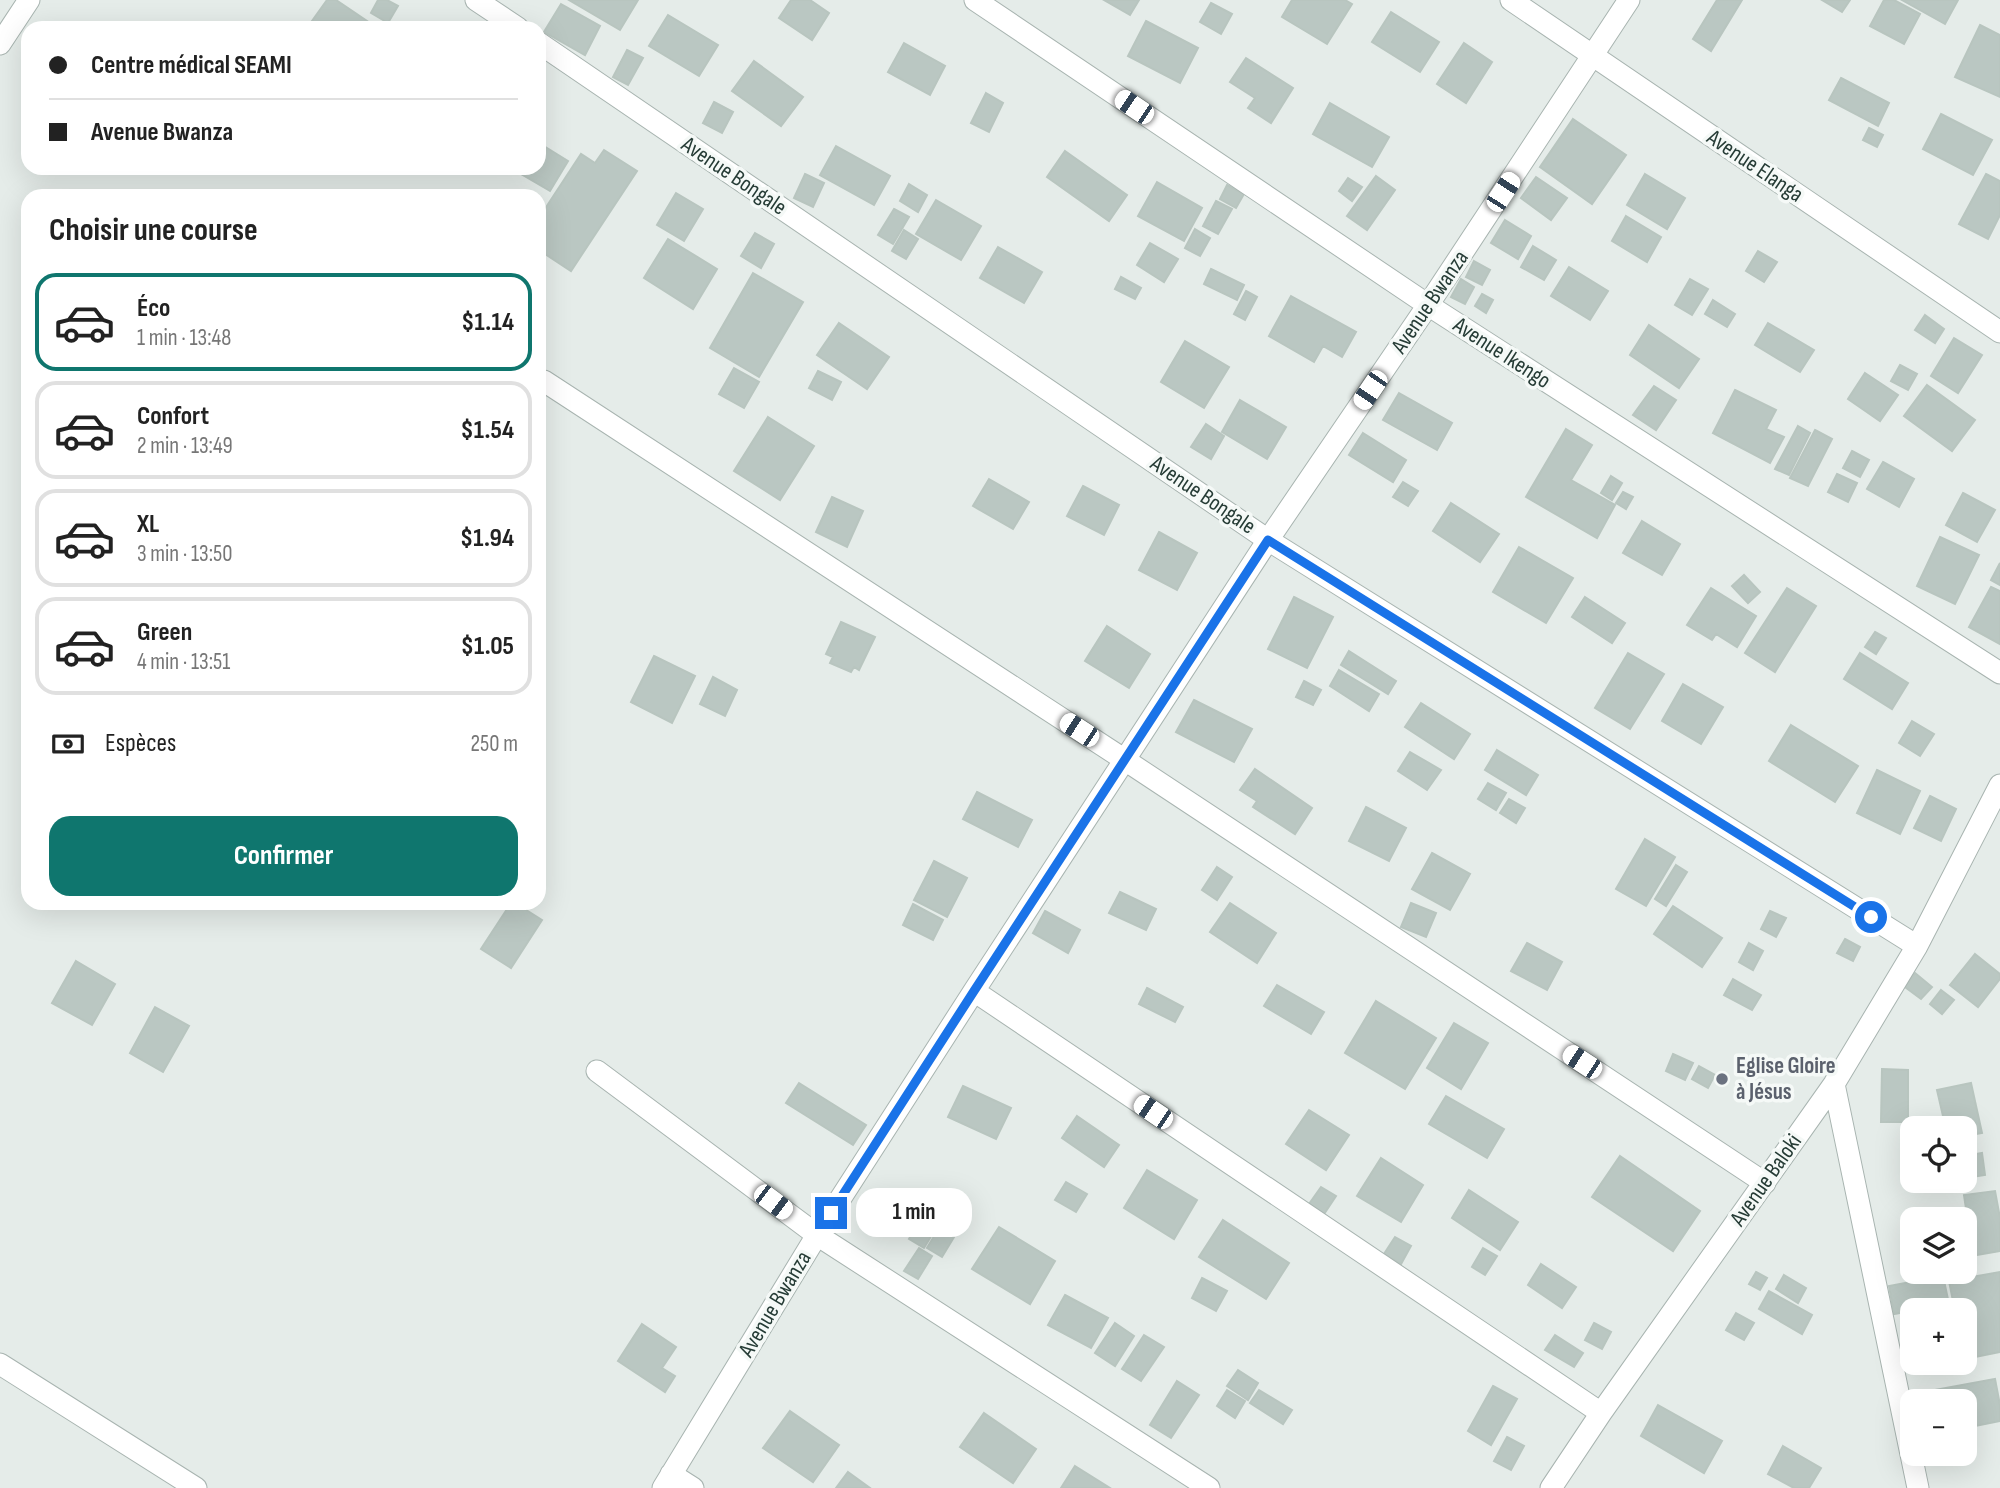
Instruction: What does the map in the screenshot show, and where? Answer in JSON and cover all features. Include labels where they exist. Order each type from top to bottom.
[{"type":"street","points":[[477,0],[507,21]]},
{"type":"street","name":"Avenue Ikengo","points":[[975,0],[1428,305],[2000,673]]},
{"type":"street","name":"Avenue Elanga","points":[[1511,0],[2000,332]]},
{"type":"street","name":"Avenue Bwanza","points":[[667,1481],[817,1235],[974,991],[1268,540],[1428,305],[1629,0]]},
{"type":"street","points":[[0,44],[19,3]]},
{"type":"street","name":"Avenue Bongale","points":[[546,48],[1268,540],[1917,946]]},
{"type":"street","points":[[546,382],[1125,760],[1765,1183]]},
{"type":"street","name":"Avenue Baloki","points":[[1551,1488],[1601,1413],[1835,1084],[1917,946],[2000,785]]},
{"type":"street","points":[[974,991],[1601,1413]]},
{"type":"street","points":[[597,1071],[817,1235],[1209,1488]]},
{"type":"street","points":[[1835,1084],[1918,1488]]},
{"type":"street","points":[[0,1364],[196,1488]]},
{"type":"street","points":[[667,1481],[693,1488]]},
{"type":"building","points":[[327,0],[336,0],[367,21],[312,21]]},
{"type":"building","points":[[378,0],[387,0],[398,6],[389,21],[371,13]]},
{"type":"building","points":[[569,0],[638,0],[620,30]]},
{"type":"building","points":[[791,0],[810,0],[829,13],[812,40],[779,18]]},
{"type":"building","points":[[1104,0],[1139,0],[1130,15]]},
{"type":"building","points":[[1292,0],[1345,0],[1352,4],[1327,44],[1282,17]]},
{"type":"building","points":[[1717,0],[1742,0],[1711,51],[1693,39]]},
{"type":"building","points":[[1822,0],[1850,0],[1842,12]]},
{"type":"building","points":[[1884,0],[1894,0],[1920,14],[1904,44],[1870,26]]},
{"type":"building","points":[[1902,0],[1958,0],[1945,24]]},
{"type":"building","points":[[1211,3],[1232,14],[1221,34],[1200,22]]},
{"type":"building","points":[[561,4],[600,26],[585,55],[546,33]]},
{"type":"building","points":[[1391,12],[1439,42],[1420,72],[1372,42]]},
{"type":"building","points":[[668,15],[718,45],[699,76],[649,46]]},
{"type":"building","points":[[1146,21],[1198,48],[1180,83],[1128,56]]},
{"type":"building","points":[[1980,25],[2000,35],[2000,97],[1955,77]]},
{"type":"building","points":[[904,43],[945,66],[930,95],[888,72]]},
{"type":"building","points":[[1464,43],[1492,62],[1466,103],[1437,84]]},
{"type":"building","points":[[627,50],[643,58],[628,85],[613,77]]},
{"type":"building","points":[[1246,58],[1293,88],[1271,123],[1248,108],[1255,98],[1230,82]]},
{"type":"building","points":[[754,61],[803,97],[781,126],[732,91]]},
{"type":"building","points":[[1841,78],[1889,103],[1878,126],[1829,100]]},
{"type":"building","points":[[986,93],[1003,103],[989,132],[971,123]]},
{"type":"building","points":[[714,102],[733,112],[722,133],[703,123]]},
{"type":"building","points":[[1330,103],[1389,137],[1372,167],[1313,134]]},
{"type":"building","points":[[1941,114],[1992,140],[1973,175],[1923,149]]},
{"type":"building","points":[[1573,119],[1626,155],[1592,204],[1540,167]]},
{"type":"building","points":[[1869,128],[1883,135],[1877,147],[1863,140]]},
{"type":"building","points":[[836,146],[890,176],[874,205],[820,175]]},
{"type":"building","points":[[546,147],[568,161],[550,191],[523,175],[546,175]]},
{"type":"building","points":[[604,150],[637,171],[571,271],[546,255],[546,207],[581,154],[595,163]]},
{"type":"building","points":[[1065,151],[1127,195],[1109,221],[1047,177]]},
{"type":"building","points":[[805,174],[824,183],[813,207],[794,198]]},
{"type":"building","points":[[1645,174],[1685,198],[1667,229],[1627,205]]},
{"type":"building","points":[[1986,174],[2000,181],[2000,215],[1988,239],[1959,224]]},
{"type":"building","points":[[1376,176],[1395,190],[1367,230],[1347,216]]},
{"type":"building","points":[[1536,177],[1567,198],[1551,220],[1521,198]]},
{"type":"building","points":[[1348,178],[1362,187],[1352,201],[1339,191]]},
{"type":"building","points":[[1157,182],[1202,208],[1184,241],[1138,216]]},
{"type":"building","points":[[909,184],[927,195],[918,212],[900,201]]},
{"type":"building","points":[[1227,185],[1244,194],[1236,208],[1220,199]]},
{"type":"building","points":[[676,193],[703,209],[684,241],[657,225]]},
{"type":"building","points":[[936,200],[981,226],[961,260],[916,234]]},
{"type":"building","points":[[1216,201],[1232,209],[1218,234],[1203,226]]},
{"type":"building","points":[[894,209],[909,217],[893,244],[878,235]]},
{"type":"building","points":[[1626,216],[1661,237],[1647,262],[1612,241]]},
{"type":"building","points":[[1505,220],[1531,236],[1518,259],[1491,243]]},
{"type":"building","points":[[1195,229],[1210,238],[1200,256],[1185,248]]},
{"type":"building","points":[[904,230],[918,239],[906,259],[892,251]]},
{"type":"building","points":[[755,233],[774,244],[761,268],[741,256]]},
{"type":"building","points":[[668,239],[717,269],[693,309],[644,278]]},
{"type":"building","points":[[1150,243],[1178,259],[1164,282],[1137,265]]},
{"type":"building","points":[[1533,246],[1556,260],[1544,280],[1521,267]]},
{"type":"building","points":[[998,247],[1042,272],[1024,303],[980,278]]},
{"type":"building","points":[[1758,251],[1777,262],[1764,282],[1746,271]]},
{"type":"building","points":[[1474,261],[1490,270],[1482,285],[1466,277]]},
{"type":"building","points":[[1569,267],[1608,291],[1590,320],[1551,296]]},
{"type":"building","points":[[1211,269],[1244,285],[1237,300],[1204,284]]},
{"type":"building","points":[[753,273],[803,302],[759,377],[710,348]]},
{"type":"building","points":[[1121,277],[1141,288],[1135,299],[1115,289]]},
{"type":"building","points":[[1461,279],[1474,287],[1465,304],[1451,297]]},
{"type":"building","points":[[1690,279],[1708,289],[1692,315],[1675,305]]},
{"type":"building","points":[[1246,291],[1257,297],[1245,320],[1234,314]]},
{"type":"building","points":[[1482,294],[1493,300],[1486,313],[1475,306]]},
{"type":"building","points":[[1291,296],[1356,332],[1342,357],[1323,346],[1314,362],[1269,336]]},
{"type":"building","points":[[1713,300],[1735,314],[1727,327],[1705,314]]},
{"type":"building","points":[[1925,315],[1944,329],[1935,343],[1915,330]]},
{"type":"building","points":[[839,323],[889,357],[867,389],[817,355]]},
{"type":"building","points":[[1768,323],[1814,350],[1800,372],[1755,345]]},
{"type":"building","points":[[1649,325],[1699,359],[1679,388],[1630,355]]},
{"type":"building","points":[[1954,338],[1982,355],[1958,393],[1931,376]]},
{"type":"building","points":[[1185,341],[1229,367],[1204,408],[1161,382]]},
{"type":"building","points":[[1900,365],[1917,374],[1908,390],[1891,381]]},
{"type":"building","points":[[734,368],[759,382],[744,408],[719,394]]},
{"type":"building","points":[[818,371],[841,382],[832,400],[809,388]]},
{"type":"building","points":[[1865,373],[1898,395],[1880,421],[1848,399]]},
{"type":"building","points":[[1927,385],[1975,420],[1952,451],[1904,416]]},
{"type":"building","points":[[1654,386],[1676,400],[1656,430],[1633,415]]},
{"type":"building","points":[[1735,390],[1776,410],[1766,429],[1784,437],[1770,463],[1713,433]]},
{"type":"building","points":[[1399,393],[1452,423],[1437,450],[1383,420]]},
{"type":"building","points":[[1240,400],[1286,427],[1267,459],[1222,432]]},
{"type":"building","points":[[768,417],[814,446],[780,500],[734,471]]},
{"type":"building","points":[[1206,424],[1224,436],[1211,459],[1191,447]]},
{"type":"building","points":[[1798,426],[1810,433],[1789,475],[1775,469]]},
{"type":"building","points":[[1566,429],[1592,445],[1571,480],[1615,505],[1597,538],[1526,497]]},
{"type":"building","points":[[1815,430],[1832,439],[1808,486],[1790,478]]},
{"type":"building","points":[[1363,433],[1406,460],[1393,482],[1349,455]]},
{"type":"building","points":[[1852,451],[1869,460],[1860,477],[1843,468]]},
{"type":"building","points":[[1883,462],[1914,479],[1899,507],[1867,489]]},
{"type":"building","points":[[1837,474],[1857,483],[1848,502],[1828,492]]},
{"type":"building","points":[[1611,476],[1622,483],[1612,500],[1601,493]]},
{"type":"building","points":[[989,479],[1029,502],[1013,529],[973,506]]},
{"type":"building","points":[[1403,482],[1418,491],[1408,506],[1393,497]]},
{"type":"building","points":[[1083,486],[1119,505],[1104,535],[1067,516]]},
{"type":"building","points":[[1623,492],[1633,497],[1626,509],[1616,503]]},
{"type":"building","points":[[1963,493],[1995,510],[1977,542],[1946,525]]},
{"type":"building","points":[[832,497],[863,511],[847,547],[816,532]]},
{"type":"building","points":[[1451,503],[1499,534],[1480,562],[1433,531]]},
{"type":"building","points":[[1642,521],[1680,544],[1662,575],[1623,553]]},
{"type":"building","points":[[1159,532],[1197,553],[1177,590],[1139,570]]},
{"type":"building","points":[[1940,537],[1979,555],[1955,604],[1917,586]]},
{"type":"building","points":[[1519,547],[1573,578],[1546,623],[1493,592]]},
{"type":"building","points":[[2000,563],[2000,585],[1991,580]]},
{"type":"building","points":[[1744,575],[1760,592],[1748,603],[1732,586]]},
{"type":"building","points":[[1991,587],[2000,591],[2000,644],[1969,627]]},
{"type":"building","points":[[1711,588],[1756,616],[1737,647],[1716,634],[1712,640],[1687,625]]},
{"type":"building","points":[[1787,588],[1816,606],[1775,672],[1745,653]]},
{"type":"building","points":[[1294,597],[1333,617],[1307,668],[1268,649]]},
{"type":"building","points":[[1585,597],[1625,623],[1612,643],[1572,617]]},
{"type":"building","points":[[841,622],[875,637],[859,670],[854,667],[851,672],[830,663],[833,657],[826,654]]},
{"type":"building","points":[[1107,626],[1150,654],[1129,688],[1085,661]]},
{"type":"building","points":[[1875,632],[1886,638],[1876,654],[1865,647]]},
{"type":"building","points":[[1349,651],[1396,681],[1388,694],[1341,665]]},
{"type":"building","points":[[1628,653],[1664,674],[1630,729],[1595,708]]},
{"type":"building","points":[[1860,653],[1908,683],[1892,709],[1844,679]]},
{"type":"building","points":[[654,656],[695,676],[672,723],[631,702]]},
{"type":"building","points":[[1339,670],[1379,694],[1369,711],[1330,686]]},
{"type":"building","points":[[713,677],[737,690],[725,716],[700,704]]},
{"type":"building","points":[[1304,681],[1321,690],[1313,705],[1296,697]]},
{"type":"building","points":[[1683,684],[1723,707],[1701,744],[1662,721]]},
{"type":"building","points":[[1194,700],[1252,729],[1234,762],[1176,732]]},
{"type":"building","points":[[1421,703],[1470,734],[1454,759],[1405,727]]},
{"type":"building","points":[[1912,721],[1934,734],[1920,756],[1899,743]]},
{"type":"building","points":[[1791,725],[1858,766],[1835,802],[1769,761]]},
{"type":"building","points":[[1497,750],[1538,775],[1526,795],[1485,770]]},
{"type":"building","points":[[1410,752],[1441,770],[1427,790],[1398,771]]},
{"type":"building","points":[[1255,769],[1312,808],[1295,834],[1253,807],[1257,801],[1240,790]]},
{"type":"building","points":[[1877,770],[1920,791],[1900,834],[1857,813]]},
{"type":"building","points":[[1488,783],[1506,793],[1496,810],[1478,799]]},
{"type":"building","points":[[977,792],[1032,820],[1018,847],[963,819]]},
{"type":"building","points":[[1930,796],[1956,809],[1941,841],[1914,828]]},
{"type":"building","points":[[1509,799],[1525,808],[1516,823],[1500,813]]},
{"type":"building","points":[[1366,807],[1406,828],[1389,861],[1349,841]]},
{"type":"building","points":[[1645,839],[1675,857],[1646,906],[1616,889]]},
{"type":"building","points":[[1432,853],[1470,874],[1450,910],[1412,889]]},
{"type":"building","points":[[934,861],[967,878],[947,917],[914,900]]},
{"type":"building","points":[[1676,865],[1687,872],[1666,906],[1655,899]]},
{"type":"building","points":[[1217,867],[1232,877],[1217,900],[1202,890]]},
{"type":"building","points":[[1120,892],[1156,909],[1146,930],[1109,913]]},
{"type":"building","points":[[1230,903],[1276,933],[1257,963],[1210,932]]},
{"type":"building","points":[[1411,903],[1436,913],[1426,937],[1401,927]]},
{"type":"building","points":[[913,904],[943,920],[933,940],[903,925]]},
{"type":"building","points":[[1673,906],[1722,938],[1702,967],[1654,934]]},
{"type":"building","points":[[506,910],[526,910],[542,920],[511,968],[481,949]]},
{"type":"building","points":[[1045,911],[1080,930],[1068,953],[1033,933]]},
{"type":"building","points":[[1770,911],[1786,918],[1776,937],[1761,929]]},
{"type":"building","points":[[1845,939],[1860,947],[1853,961],[1837,953]]},
{"type":"building","points":[[1527,943],[1562,962],[1547,990],[1511,971]]},
{"type":"building","points":[[1749,943],[1763,951],[1753,970],[1739,962]]},
{"type":"building","points":[[1975,954],[2000,974],[2000,979],[1978,1007],[1950,985]]},
{"type":"building","points":[[76,961],[115,984],[92,1025],[52,1003]]},
{"type":"building","points":[[1915,973],[1932,987],[1921,999],[1905,987]]},
{"type":"building","points":[[1733,979],[1761,995],[1752,1010],[1724,995]]},
{"type":"building","points":[[1277,985],[1324,1012],[1311,1034],[1264,1006]]},
{"type":"building","points":[[1147,988],[1183,1007],[1175,1022],[1139,1004]]},
{"type":"building","points":[[1941,990],[1954,1000],[1942,1014],[1930,1004]]},
{"type":"building","points":[[1376,1001],[1436,1038],[1405,1089],[1345,1053]]},
{"type":"building","points":[[155,1007],[189,1026],[163,1072],[130,1053]]},
{"type":"building","points":[[1454,1023],[1488,1043],[1461,1089],[1427,1068]]},
{"type":"building","points":[[1673,1054],[1693,1063],[1685,1080],[1666,1071]]},
{"type":"building","points":[[1699,1066],[1715,1075],[1708,1088],[1692,1079]]},
{"type":"building","points":[[1882,1069],[1908,1070],[1908,1116],[1900,1116],[1900,1122],[1881,1122]]},
{"type":"building","points":[[799,1083],[866,1125],[853,1145],[786,1103]]},
{"type":"building","points":[[1971,1083],[1982,1133],[1977,1134],[1977,1116],[1943,1116],[1937,1090]]},
{"type":"building","points":[[963,1086],[1011,1108],[996,1139],[948,1117]]},
{"type":"building","points":[[1446,1096],[1504,1129],[1487,1158],[1429,1124]]},
{"type":"building","points":[[1309,1110],[1349,1135],[1326,1170],[1286,1144]]},
{"type":"building","points":[[1077,1116],[1119,1145],[1104,1167],[1062,1138]]},
{"type":"building","points":[[1982,1153],[1985,1175],[1977,1176],[1977,1154]]},
{"type":"building","points":[[1620,1156],[1700,1211],[1673,1251],[1592,1197]]},
{"type":"building","points":[[1381,1158],[1423,1185],[1401,1222],[1357,1196]]},
{"type":"building","points":[[1147,1170],[1197,1200],[1174,1239],[1124,1208]]},
{"type":"building","points":[[1066,1182],[1087,1194],[1076,1212],[1055,1200]]},
{"type":"building","points":[[1321,1187],[1336,1196],[1324,1214],[1309,1204]]},
{"type":"building","points":[[1469,1190],[1518,1222],[1500,1250],[1452,1218]]},
{"type":"building","points":[[1995,1191],[2000,1218],[2000,1251],[1977,1255],[1977,1207],[1966,1207],[1964,1195]]},
{"type":"building","points":[[929,1206],[944,1215],[924,1248],[909,1239]]},
{"type":"building","points":[[1223,1220],[1289,1263],[1266,1299],[1199,1257]]},
{"type":"building","points":[[999,1227],[1055,1261],[1030,1304],[972,1269]]},
{"type":"building","points":[[939,1228],[954,1237],[942,1257],[927,1248]]},
{"type":"building","points":[[1395,1237],[1411,1246],[1401,1264],[1384,1254]]},
{"type":"building","points":[[919,1248],[932,1256],[918,1279],[904,1271]]},
{"type":"building","points":[[1483,1248],[1497,1256],[1485,1275],[1472,1267]]},
{"type":"building","points":[[1541,1264],[1576,1287],[1562,1308],[1528,1285]]},
{"type":"building","points":[[1756,1272],[1767,1278],[1760,1290],[1749,1284]]},
{"type":"building","points":[[2000,1272],[2000,1352],[1977,1357],[1977,1298],[1952,1298],[1950,1284],[1977,1284],[1977,1276]]},
{"type":"building","points":[[1784,1275],[1806,1288],[1798,1303],[1776,1289]]},
{"type":"building","points":[[1202,1278],[1227,1291],[1216,1311],[1192,1298]]},
{"type":"building","points":[[1945,1284],[1948,1298],[1900,1298],[1900,1313],[1894,1314],[1889,1286]]},
{"type":"building","points":[[1769,1291],[1812,1315],[1802,1334],[1759,1309]]},
{"type":"building","points":[[1065,1295],[1108,1318],[1091,1348],[1048,1325]]},
{"type":"building","points":[[1736,1313],[1754,1323],[1744,1340],[1726,1330]]},
{"type":"building","points":[[1115,1323],[1134,1336],[1115,1366],[1095,1353]]},
{"type":"building","points":[[1594,1323],[1611,1332],[1602,1349],[1585,1340]]},
{"type":"building","points":[[642,1324],[676,1347],[662,1368],[675,1376],[665,1392],[618,1361]]},
{"type":"building","points":[[1144,1335],[1164,1347],[1141,1381],[1122,1369]]},
{"type":"building","points":[[1555,1335],[1583,1353],[1574,1367],[1545,1350]]},
{"type":"building","points":[[1238,1370],[1258,1383],[1248,1400],[1227,1386]]},
{"type":"building","points":[[1995,1379],[2000,1421],[1977,1426],[1977,1389],[1940,1389]]},
{"type":"building","points":[[1177,1381],[1199,1395],[1171,1438],[1150,1425]]},
{"type":"building","points":[[1493,1386],[1517,1399],[1491,1445],[1468,1431]]},
{"type":"building","points":[[1227,1390],[1245,1401],[1235,1418],[1217,1406]]},
{"type":"building","points":[[1259,1390],[1292,1410],[1283,1424],[1250,1403]]},
{"type":"building","points":[[1658,1405],[1722,1441],[1704,1473],[1641,1436]]},
{"type":"building","points":[[790,1411],[839,1445],[813,1482],[763,1448]]},
{"type":"building","points":[[984,1413],[1036,1449],[1013,1483],[960,1447]]},
{"type":"building","points":[[1507,1437],[1524,1446],[1511,1470],[1494,1461]]},
{"type":"building","points":[[1783,1446],[1821,1468],[1809,1488],[1794,1488],[1768,1474]]},
{"type":"building","points":[[1075,1466],[1110,1488],[1061,1488]]},
{"type":"building","points":[[848,1472],[870,1488],[836,1488]]},
{"type":"place","name":"Eglise Gloire à Jésus","points":[[1722,1079]]},
{"type":"route","points":[[831,1213],[1268,540],[1871,917]]}]
